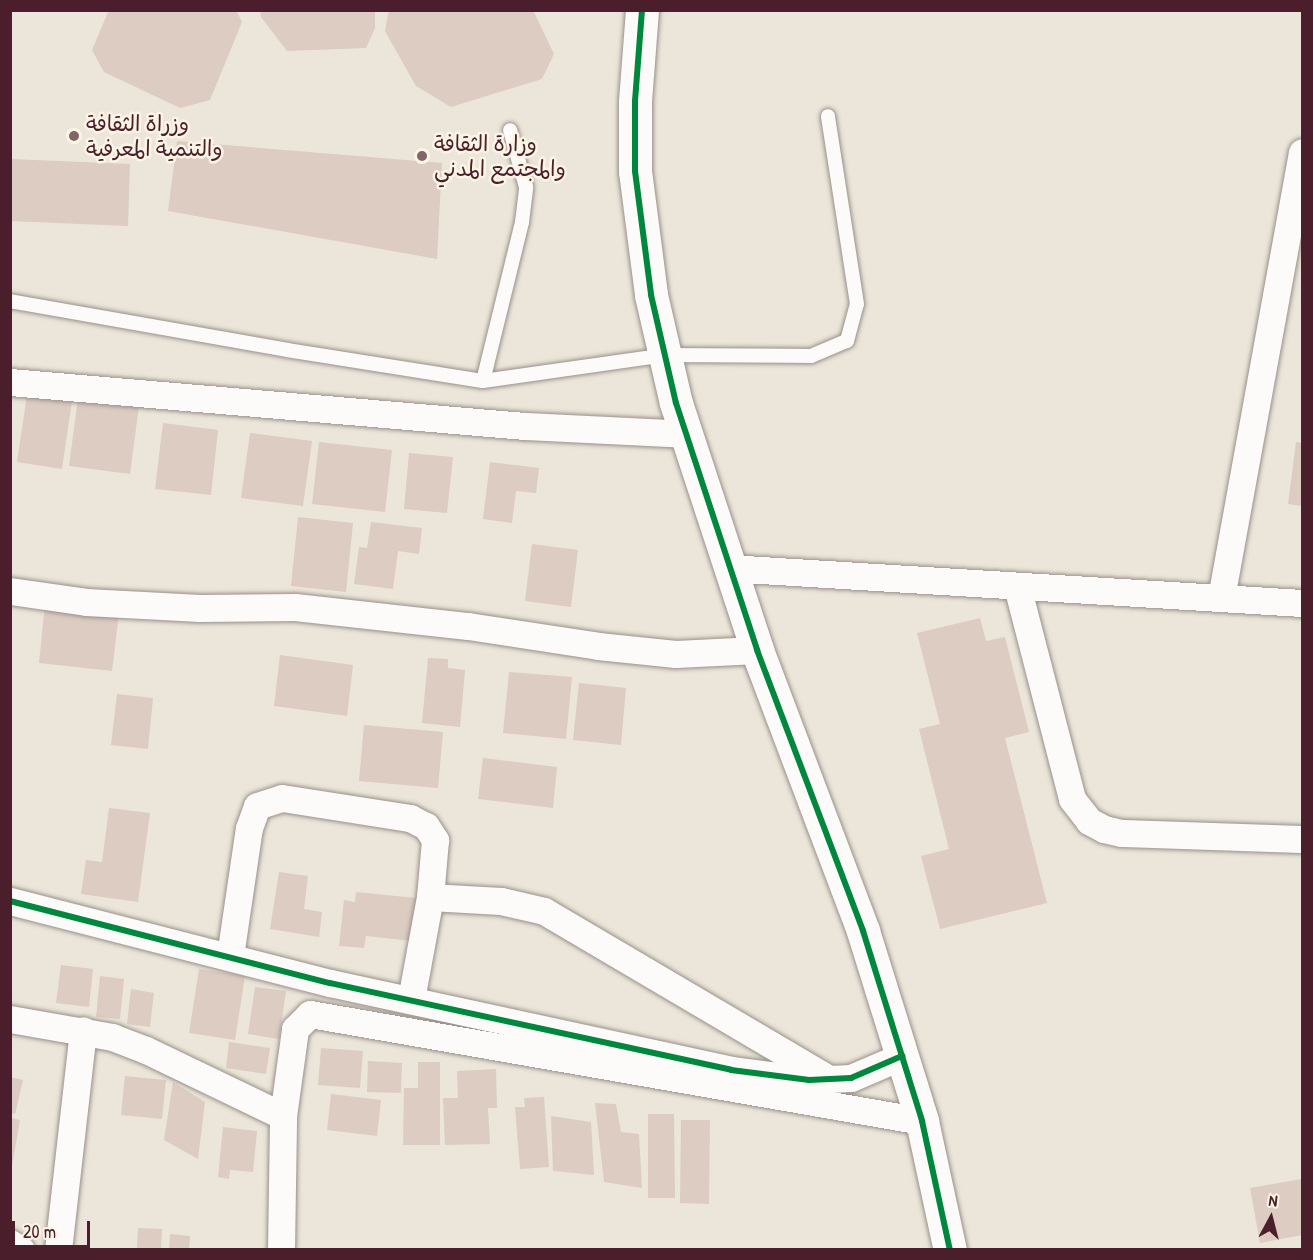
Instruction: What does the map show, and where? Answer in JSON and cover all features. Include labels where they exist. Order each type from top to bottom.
[{"type":"street","points":[[642,10],[635,102],[635,171],[651,295],[665,356],[686,434],[728,568],[863,931],[922,1121],[950,1250]]},
{"type":"street","points":[[1221,598],[1292,273],[1302,152]]},
{"type":"street","points":[[10,382],[524,426],[686,434]]},
{"type":"street","points":[[728,568],[1302,603]]},
{"type":"street","points":[[1017,586],[1072,799],[1089,821],[1104,829],[1122,833],[1302,839]]},
{"type":"street","points":[[10,591],[86,602],[200,608],[295,607],[468,626],[598,646],[676,654],[757,650]]},
{"type":"street","points":[[230,956],[249,828],[257,806],[282,798],[410,818],[426,826],[435,840],[430,897],[411,1000]]},
{"type":"street","points":[[430,897],[501,902],[544,911],[829,1079]]},
{"type":"street","points":[[10,901],[330,983],[731,1070],[809,1080],[851,1078],[902,1056]]},
{"type":"street","points":[[281,1250],[283,1116],[295,1029],[310,1014],[922,1121]]},
{"type":"street","points":[[10,1019],[83,1030],[112,1037],[146,1050],[283,1116]]},
{"type":"street","points":[[58,1250],[83,1030]]},
{"type":"street","points":[[10,1243],[21,1250]]},
{"type":"lane","points":[[10,301],[286,350],[483,381],[665,356],[811,356],[847,341],[857,304],[828,116]]},
{"type":"lane","points":[[483,381],[522,222],[526,187],[510,130]]},
{"type":"building","points":[[109,10],[236,10],[242,22],[210,100],[180,108],[104,72],[92,50]]},
{"type":"building","points":[[260,10],[375,10],[375,28],[366,48],[287,51],[261,17]]},
{"type":"building","points":[[389,10],[533,10],[554,54],[542,79],[451,107],[416,86],[385,31]]},
{"type":"building","points":[[177,141],[442,163],[437,259],[168,211]]},
{"type":"building","points":[[10,159],[130,164],[128,226],[10,221]]},
{"type":"building","points":[[27,395],[72,401],[62,469],[17,462]]},
{"type":"building","points":[[78,398],[139,406],[130,474],[69,466]]},
{"type":"building","points":[[163,423],[218,430],[211,495],[155,489]]},
{"type":"building","points":[[250,433],[312,441],[303,506],[241,498]]},
{"type":"building","points":[[319,442],[392,450],[385,512],[312,504]]},
{"type":"building","points":[[1296,442],[1302,443],[1302,506],[1288,504]]},
{"type":"building","points":[[409,453],[453,457],[447,513],[404,509]]},
{"type":"building","points":[[490,462],[539,468],[536,493],[516,491],[512,523],[483,519]]},
{"type":"building","points":[[298,517],[353,523],[346,592],[291,586]]},
{"type":"building","points":[[371,522],[422,528],[419,554],[398,551],[393,589],[354,584],[359,547],[367,548]]},
{"type":"building","points":[[532,544],[578,550],[571,607],[525,601]]},
{"type":"building","points":[[45,604],[119,613],[112,671],[39,663]]},
{"type":"building","points":[[980,618],[986,641],[1005,637],[1029,732],[1005,738],[1047,903],[940,929],[921,856],[949,849],[919,729],[940,724],[917,633]]},
{"type":"building","points":[[280,655],[353,665],[347,716],[274,706]]},
{"type":"building","points":[[428,658],[448,659],[448,668],[465,670],[460,727],[422,723]]},
{"type":"building","points":[[509,672],[572,677],[566,739],[503,733]]},
{"type":"building","points":[[579,683],[626,688],[621,745],[573,740]]},
{"type":"building","points":[[117,694],[153,698],[148,749],[111,745]]},
{"type":"building","points":[[364,725],[443,732],[438,788],[359,781]]},
{"type":"building","points":[[483,758],[557,767],[553,808],[478,799]]},
{"type":"building","points":[[109,808],[150,813],[138,902],[81,894],[86,860],[102,862]]},
{"type":"building","points":[[279,872],[308,876],[304,909],[322,912],[319,937],[270,929]]},
{"type":"building","points":[[356,892],[416,898],[411,941],[366,936],[364,948],[339,946],[344,900],[355,902]]},
{"type":"building","points":[[61,965],[93,969],[89,1007],[56,1003]]},
{"type":"building","points":[[199,969],[245,976],[235,1040],[189,1033]]},
{"type":"building","points":[[100,976],[124,979],[120,1019],[96,1017]]},
{"type":"building","points":[[255,987],[286,991],[279,1039],[248,1034]]},
{"type":"building","points":[[131,989],[154,993],[150,1027],[127,1024]]},
{"type":"building","points":[[229,1042],[270,1048],[266,1074],[226,1068]]},
{"type":"building","points":[[321,1048],[363,1051],[360,1088],[318,1085]]},
{"type":"building","points":[[368,1061],[402,1063],[401,1093],[367,1092]]},
{"type":"building","points":[[418,1062],[440,1062],[440,1145],[403,1145],[404,1088],[418,1088]]},
{"type":"building","points":[[496,1069],[497,1108],[488,1108],[490,1144],[445,1145],[443,1098],[458,1098],[457,1071]]},
{"type":"building","points":[[125,1076],[166,1080],[162,1119],[121,1115]]},
{"type":"building","points":[[10,1077],[23,1080],[15,1114],[10,1113]]},
{"type":"building","points":[[173,1082],[205,1102],[198,1159],[164,1140]]},
{"type":"building","points":[[331,1094],[381,1100],[377,1136],[327,1130]]},
{"type":"building","points":[[544,1097],[549,1167],[520,1169],[515,1107],[525,1107],[524,1098]]},
{"type":"building","points":[[595,1103],[616,1104],[621,1132],[639,1134],[642,1188],[604,1182]]},
{"type":"building","points":[[648,1114],[674,1114],[675,1198],[648,1198]]},
{"type":"building","points":[[551,1116],[591,1122],[594,1175],[553,1171]]},
{"type":"building","points":[[10,1118],[20,1120],[12,1166],[10,1165]]},
{"type":"building","points":[[681,1120],[710,1120],[709,1204],[680,1203]]},
{"type":"building","points":[[223,1127],[257,1131],[253,1172],[230,1170],[229,1179],[218,1177]]},
{"type":"building","points":[[1302,1179],[1302,1235],[1260,1243],[1250,1188]]},
{"type":"building","points":[[138,1228],[162,1229],[161,1250],[137,1250]]},
{"type":"building","points":[[170,1234],[190,1236],[189,1250],[169,1250]]},
{"type":"cycle path","points":[[642,10],[635,102],[635,171],[651,295],[676,403],[757,650],[863,931],[922,1121],[950,1250]]},
{"type":"cycle path","points":[[10,901],[330,983],[731,1070],[809,1080],[851,1078],[902,1056]]},
{"type":"place","name":"وزراة الثقافة والتنمية المعرفية","points":[[74,136]]},
{"type":"place","name":"وزارة الثقافة والمجتمع المدني","points":[[422,156]]}]
